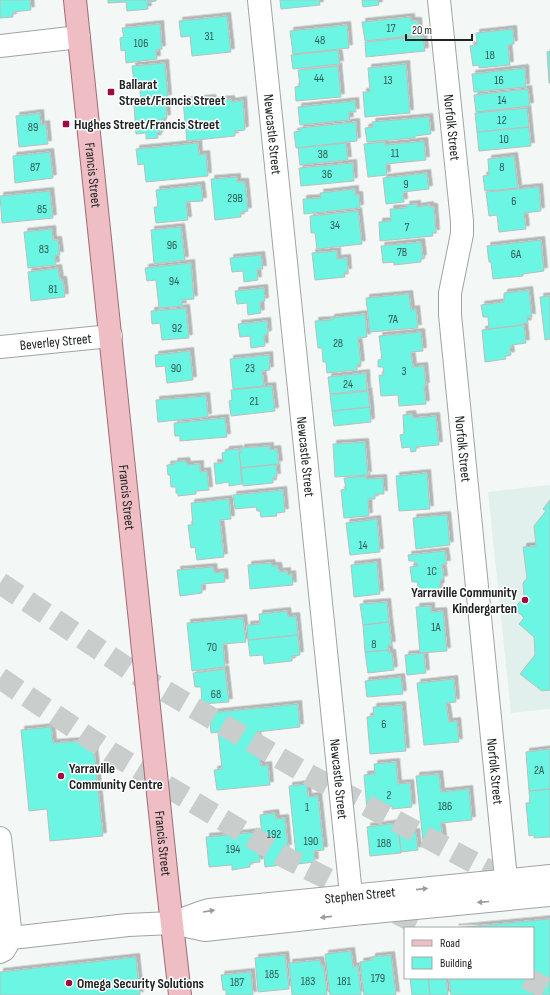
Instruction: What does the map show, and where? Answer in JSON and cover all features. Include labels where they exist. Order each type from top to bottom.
[{"type":"main road","name":"Francis Street","points":[[75,0],[180,995]]},
{"type":"street","name":"Newcastle Street","points":[[260,0],[352,905]]},
{"type":"street","name":"Norfolk Street","points":[[439,0],[462,221],[462,234],[450,293],[450,315],[507,890]]},
{"type":"street","points":[[0,46],[80,37]]},
{"type":"street","name":"Beverley Street","points":[[0,347],[111,336]]},
{"type":"street","points":[[0,838],[6,945]]},
{"type":"street","name":"Stephen Street","points":[[507,890],[550,876]]},
{"type":"street","name":"Stephen Street","points":[[6,945],[128,925],[172,923],[209,910],[352,905],[507,890],[550,895]]},
{"type":"shaded area","name":"Yarraville Community Kindergarten","points":[[550,485],[550,709],[511,713],[488,492]]},
{"type":"building","points":[[0,0],[30,0],[31,10],[13,12],[13,17],[0,18]]},
{"type":"building","points":[[108,0],[156,1],[147,2],[148,9],[127,11],[126,2],[108,3]]},
{"type":"building","points":[[280,0],[319,0],[320,5],[281,9]]},
{"type":"building","points":[[362,0],[378,0],[379,5],[363,7]]},
{"type":"building","points":[[227,16],[231,52],[192,56],[190,36],[181,37],[179,21]]},
{"type":"building","points":[[411,17],[411,21],[418,21],[419,35],[365,41],[362,22]]},
{"type":"building","points":[[160,24],[162,49],[156,50],[157,59],[126,63],[125,50],[121,51],[120,38],[124,37],[122,28]]},
{"type":"building","points":[[347,25],[349,48],[293,54],[290,31]]},
{"type":"building","points":[[513,29],[514,44],[508,45],[510,65],[479,68],[479,65],[473,66],[470,46],[477,45],[476,33]]},
{"type":"building","points":[[423,36],[425,51],[366,57],[365,42]]},
{"type":"building","points":[[338,50],[340,64],[293,69],[291,55]]},
{"type":"building","points":[[550,51],[550,83],[549,83],[547,52]]},
{"type":"building","points":[[165,63],[168,98],[141,101],[139,82],[134,83],[132,66]]},
{"type":"building","points":[[406,64],[410,113],[365,117],[363,92],[370,92],[368,68]]},
{"type":"building","points":[[338,66],[341,97],[296,101],[295,87],[300,86],[298,70]]},
{"type":"building","points":[[525,68],[526,87],[474,92],[472,74]]},
{"type":"building","points":[[528,89],[530,106],[476,112],[474,95]]},
{"type":"building","points":[[212,98],[213,101],[231,99],[231,102],[243,100],[245,130],[235,131],[235,136],[187,141],[183,101]]},
{"type":"building","points":[[355,101],[356,112],[349,112],[350,120],[300,125],[298,107]]},
{"type":"building","points":[[166,103],[167,118],[162,119],[163,132],[157,132],[158,138],[146,139],[146,133],[136,134],[134,106]]},
{"type":"building","points":[[527,108],[529,127],[477,132],[475,113]]},
{"type":"building","points":[[40,113],[41,125],[46,124],[48,144],[19,147],[16,116]]},
{"type":"building","points":[[429,117],[431,134],[415,136],[415,138],[367,142],[365,128],[373,127],[372,122]]},
{"type":"building","points":[[356,122],[357,141],[296,148],[294,132],[300,131],[300,128]]},
{"type":"building","points":[[529,127],[531,146],[479,151],[477,132]]},
{"type":"building","points":[[424,141],[426,160],[386,164],[387,175],[368,177],[364,144],[385,142],[385,145]]},
{"type":"building","points":[[198,143],[199,155],[206,154],[208,176],[146,182],[144,164],[138,165],[136,149]]},
{"type":"building","points":[[346,143],[348,160],[300,165],[298,148]]},
{"type":"building","points":[[50,152],[53,178],[15,183],[13,156]]},
{"type":"building","points":[[514,156],[518,188],[485,191],[483,176],[489,175],[488,159]]},
{"type":"building","points":[[353,163],[354,181],[301,186],[299,168]]},
{"type":"building","points":[[427,173],[429,189],[403,192],[404,202],[386,204],[383,178]]},
{"type":"building","points":[[237,177],[237,182],[245,182],[248,211],[241,212],[241,217],[215,220],[211,179]]},
{"type":"building","points":[[201,185],[203,201],[186,202],[188,220],[156,223],[154,207],[158,207],[156,190]]},
{"type":"building","points":[[539,187],[541,211],[524,213],[526,229],[499,232],[497,215],[489,216],[486,192]]},
{"type":"building","points":[[355,189],[355,195],[359,195],[360,208],[304,214],[303,199],[321,198],[320,193]]},
{"type":"building","points":[[50,191],[53,218],[2,223],[0,196]]},
{"type":"building","points":[[417,204],[417,207],[430,205],[430,207],[434,207],[436,233],[432,233],[433,236],[380,241],[379,222],[391,221],[390,209],[407,208],[406,205]]},
{"type":"building","points":[[358,211],[362,244],[317,249],[315,233],[311,233],[310,216]]},
{"type":"building","points":[[181,227],[185,260],[154,264],[151,230]]},
{"type":"building","points":[[52,229],[53,240],[58,240],[60,255],[55,255],[56,265],[28,268],[24,232]]},
{"type":"building","points":[[541,240],[544,271],[523,274],[523,276],[493,279],[487,246]]},
{"type":"building","points":[[421,242],[423,258],[421,259],[421,262],[394,265],[394,262],[383,263],[381,246]]},
{"type":"building","points":[[337,251],[337,259],[347,258],[348,272],[344,272],[345,277],[315,280],[312,253]]},
{"type":"building","points":[[261,255],[263,269],[257,269],[258,280],[244,282],[243,271],[232,272],[230,258]]},
{"type":"building","points":[[191,263],[194,299],[182,300],[183,306],[159,308],[156,280],[147,281],[145,268]]},
{"type":"building","points":[[58,268],[60,280],[63,280],[65,297],[31,301],[28,272]]},
{"type":"building","points":[[264,288],[265,301],[260,302],[261,313],[248,315],[247,303],[237,304],[235,291]]},
{"type":"building","points":[[529,290],[532,317],[527,317],[528,323],[489,329],[488,317],[483,317],[481,305],[504,302],[504,293]]},
{"type":"building","points":[[409,294],[411,310],[416,309],[418,328],[370,332],[366,298]]},
{"type":"building","points":[[550,296],[550,339],[545,340],[540,297]]},
{"type":"building","points":[[186,308],[189,338],[162,340],[160,323],[152,324],[151,311]]},
{"type":"building","points":[[365,314],[367,337],[358,338],[361,364],[357,365],[357,370],[327,373],[326,362],[323,362],[322,348],[318,348],[315,321],[331,320],[331,318]]},
{"type":"building","points":[[267,321],[268,334],[264,335],[265,346],[251,348],[250,336],[240,337],[238,324]]},
{"type":"building","points":[[524,325],[526,343],[512,345],[512,347],[510,347],[511,355],[505,356],[506,359],[485,362],[482,330]]},
{"type":"building","points":[[421,332],[423,351],[411,352],[413,367],[424,366],[426,404],[399,406],[398,395],[381,396],[379,375],[384,375],[383,367],[378,367],[378,360],[382,359],[379,336]]},
{"type":"building","points":[[190,351],[193,380],[167,383],[165,366],[156,367],[155,355]]},
{"type":"building","points":[[269,355],[270,370],[262,371],[264,386],[233,389],[230,359]]},
{"type":"building","points":[[366,373],[367,390],[330,394],[328,377]]},
{"type":"building","points":[[272,386],[275,411],[231,416],[229,401],[232,400],[231,390]]},
{"type":"building","points":[[368,391],[370,407],[332,411],[330,395]]},
{"type":"building","points":[[206,396],[208,417],[158,422],[156,400]]},
{"type":"building","points":[[370,407],[371,422],[334,426],[332,411]]},
{"type":"building","points":[[412,414],[413,418],[436,416],[439,445],[416,447],[416,451],[411,452],[410,447],[402,448],[400,435],[404,434],[403,415]]},
{"type":"building","points":[[225,418],[227,437],[180,441],[180,436],[175,436],[174,423]]},
{"type":"building","points":[[365,442],[368,475],[335,477],[333,444]]},
{"type":"building","points":[[270,446],[270,450],[277,449],[279,464],[241,468],[239,453],[241,453],[241,448]]},
{"type":"building","points":[[239,449],[242,484],[229,486],[229,482],[216,484],[214,463],[223,463],[222,453],[226,452],[226,450]]},
{"type":"building","points":[[186,461],[187,465],[200,464],[200,472],[207,471],[209,490],[196,491],[196,494],[178,496],[178,493],[176,493],[176,487],[171,487],[167,465],[175,464],[174,462]]},
{"type":"building","points":[[276,464],[277,477],[273,477],[273,483],[243,486],[241,468]]},
{"type":"building","points":[[427,473],[430,509],[399,511],[396,476]]},
{"type":"building","points":[[366,476],[366,479],[383,478],[384,494],[375,494],[375,499],[368,499],[369,516],[344,518],[341,490],[346,489],[344,478]]},
{"type":"building","points":[[283,490],[285,512],[276,513],[277,516],[261,517],[260,511],[257,511],[256,507],[235,509],[233,495]]},
{"type":"building","points":[[229,499],[231,519],[220,520],[224,557],[197,560],[195,547],[191,548],[188,525],[193,525],[191,503]]},
{"type":"building","points":[[550,500],[550,690],[542,691],[520,674],[535,655],[534,637],[519,624],[524,618],[514,608],[524,598],[523,583],[527,578],[523,547],[536,546],[534,526],[546,511],[543,509]]},
{"type":"building","points":[[447,515],[450,545],[416,549],[413,518]]},
{"type":"building","points":[[377,519],[380,552],[350,555],[346,523]]},
{"type":"building","points":[[445,551],[447,564],[442,564],[444,579],[440,580],[441,586],[439,586],[439,591],[422,593],[422,588],[418,588],[417,582],[412,582],[410,567],[418,566],[417,563],[414,561],[409,561],[408,555]]},
{"type":"building","points":[[377,562],[380,594],[354,597],[351,565]]},
{"type":"building","points":[[271,563],[272,566],[278,566],[279,572],[287,571],[287,575],[292,574],[293,585],[250,589],[248,565]]},
{"type":"building","points":[[213,567],[214,573],[224,572],[225,582],[202,584],[202,593],[180,596],[177,570]]},
{"type":"building","points":[[387,602],[389,622],[363,625],[360,604]]},
{"type":"building","points":[[431,606],[431,612],[443,611],[447,651],[420,653],[416,607]]},
{"type":"building","points":[[287,611],[288,617],[296,616],[298,635],[248,640],[247,625],[260,624],[259,614]]},
{"type":"building","points":[[243,618],[246,642],[223,644],[225,667],[192,671],[187,623]]},
{"type":"building","points":[[389,622],[392,645],[388,645],[389,650],[365,652],[363,625]]},
{"type":"building","points":[[298,635],[300,655],[292,656],[292,661],[264,664],[263,655],[250,656],[248,640]]},
{"type":"building","points":[[389,650],[389,653],[392,653],[394,670],[368,673],[365,652]]},
{"type":"building","points":[[424,653],[426,673],[407,675],[405,655]]},
{"type":"building","points":[[225,669],[229,702],[202,704],[201,687],[195,687],[193,673]]},
{"type":"building","points":[[401,677],[403,694],[367,697],[365,681]]},
{"type":"building","points":[[454,679],[456,702],[446,703],[449,722],[457,721],[459,742],[424,745],[417,683]]},
{"type":"building","points":[[298,704],[300,727],[257,732],[261,766],[268,765],[270,785],[217,790],[214,770],[222,769],[218,732],[211,733],[209,713]]},
{"type":"building","points":[[402,705],[406,751],[370,754],[367,717],[374,716],[373,707]]},
{"type":"building","name":"Yarraville Community Centre","points":[[51,727],[53,743],[93,740],[103,836],[50,841],[47,809],[29,811],[21,730]]},
{"type":"building","points":[[550,749],[550,789],[529,791],[526,752]]},
{"type":"building","points":[[396,762],[398,784],[410,783],[412,807],[392,809],[392,806],[367,809],[364,775],[375,774],[374,764]]},
{"type":"building","points":[[439,774],[441,792],[469,789],[472,820],[441,823],[443,839],[423,841],[416,776]]},
{"type":"building","points":[[307,784],[308,797],[318,796],[324,850],[314,851],[315,862],[297,864],[289,786]]},
{"type":"building","points":[[550,789],[550,837],[534,838],[534,835],[529,836],[526,803],[530,803],[529,791]]},
{"type":"building","points":[[275,813],[276,819],[285,818],[288,848],[285,848],[286,853],[281,853],[282,865],[265,867],[260,815]]},
{"type":"building","points":[[398,823],[401,853],[370,856],[367,827]]},
{"type":"building","points":[[257,832],[260,862],[250,863],[250,867],[232,870],[232,865],[209,867],[206,837]]},
{"type":"building","points":[[416,832],[418,850],[401,852],[399,834]]},
{"type":"building","points":[[550,919],[550,995],[451,995],[449,979],[534,979],[534,927],[466,927]]},
{"type":"building","points":[[351,951],[353,967],[358,966],[361,995],[330,995],[325,954]]},
{"type":"building","points":[[285,955],[289,989],[258,992],[255,958]]},
{"type":"building","points":[[391,955],[396,995],[364,995],[360,962],[372,960],[372,957]]},
{"type":"building","name":"Omega Security Solutions","points":[[136,957],[140,995],[0,995],[0,972]]},
{"type":"building","points":[[320,960],[321,966],[324,966],[327,995],[292,995],[289,963]]},
{"type":"building","points":[[251,972],[253,995],[226,995],[226,990],[223,990],[221,975]]},
{"type":"building","points":[[410,979],[428,979],[430,995],[412,995]]},
{"type":"building","points":[[428,979],[446,979],[448,995],[430,995]]},
{"type":"tunnel","points":[[0,583],[136,674],[302,771],[516,885]]},
{"type":"tunnel","points":[[0,678],[110,752],[288,859],[424,927]]},
{"type":"tunnel","points":[[528,979],[550,990]]},
{"type":"place","name":"Ballarat Street/Francis Street","points":[[111,92]]},
{"type":"place","name":"Hughes Street/Francis Street","points":[[66,124]]},
{"type":"place","name":"Yarraville Community Kindergarten","points":[[525,600]]},
{"type":"place","name":"Yarraville Community Centre","points":[[61,776]]},
{"type":"place","name":"Omega Security Solutions","points":[[69,983]]}]
